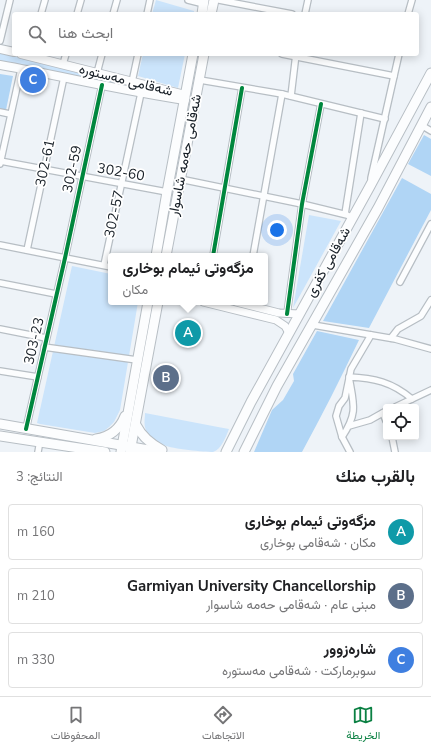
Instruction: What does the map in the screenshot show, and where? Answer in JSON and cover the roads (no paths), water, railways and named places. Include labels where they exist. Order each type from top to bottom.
[{"type":"main road","points":[[211,12],[214,0]]},
{"type":"main road","points":[[202,12],[204,2]]},
{"type":"main road","points":[[0,49],[12,52]]},
{"type":"main road","name":"شەقامی مەستورە","points":[[31,56],[132,82],[162,93]]},
{"type":"main road","name":"شەقامی حەمە شاسوار","points":[[157,253],[193,56]]},
{"type":"main road","name":"شەقامی حەمە شاسوار","points":[[167,253],[204,56]]},
{"type":"main road","name":"شەقامی مەستورە","points":[[0,65],[141,93],[162,93],[185,97]]},
{"type":"main road","name":"شەقامی کفری","points":[[222,452],[227,448],[299,314],[349,216],[369,188],[431,72]]},
{"type":"main road","name":"شەقامی کفری","points":[[244,452],[276,389],[426,120],[431,106]]},
{"type":"main road","points":[[126,449],[128,409],[147,305]]},
{"type":"main road","points":[[126,449],[136,425],[157,305]]},
{"type":"main road","points":[[262,382],[276,389]]},
{"type":"main road","points":[[88,439],[101,438],[113,432],[121,424],[128,409]]},
{"type":"main road","points":[[0,424],[88,439],[126,449],[160,452]]},
{"type":"main road","points":[[136,425],[140,433],[147,440],[165,452]]},
{"type":"main road","points":[[0,436],[86,451],[105,452]]},
{"type":"street","points":[[0,42],[10,0]]},
{"type":"street","points":[[42,12],[45,0]]},
{"type":"street","points":[[78,12],[81,0]]},
{"type":"street","points":[[114,12],[117,0]]},
{"type":"street","points":[[147,12],[150,0]]},
{"type":"street","points":[[188,0],[204,2]]},
{"type":"street","points":[[219,0],[282,12]]},
{"type":"street","points":[[305,12],[308,0]]},
{"type":"street","points":[[409,12],[412,0]]},
{"type":"street","points":[[63,64],[65,56]]},
{"type":"street","points":[[97,73],[101,56]]},
{"type":"street","points":[[132,82],[138,56]]},
{"type":"street","points":[[291,96],[296,56],[394,76]]},
{"type":"street","points":[[369,188],[399,56]]},
{"type":"street","points":[[0,162],[21,69]]},
{"type":"street","name":"302-61","points":[[27,250],[64,77]]},
{"type":"street","points":[[200,80],[282,94],[384,119]]},
{"type":"street","name":"302-59","points":[[65,258],[102,85]]},
{"type":"street","points":[[213,253],[242,88]]},
{"type":"street","name":"302-57","points":[[104,265],[141,93]]},
{"type":"street","points":[[254,253],[282,94]]},
{"type":"street","points":[[289,332],[281,316],[321,104]]},
{"type":"street","points":[[0,112],[10,114]]},
{"type":"street","points":[[180,179],[302,204],[349,216],[361,113]]},
{"type":"street","points":[[426,120],[431,131]]},
{"type":"street","name":"302-60","points":[[0,162],[167,192]]},
{"type":"street","points":[[400,282],[431,224]]},
{"type":"street","points":[[0,245],[108,266]]},
{"type":"street","name":"303-23","points":[[26,429],[65,258]]},
{"type":"street","points":[[0,283],[56,294]]},
{"type":"street","points":[[391,338],[398,330],[421,316],[431,300]]},
{"type":"street","points":[[220,305],[281,316],[299,314]]},
{"type":"street","points":[[251,305],[281,316]]},
{"type":"street","points":[[313,325],[391,338],[431,349]]},
{"type":"street","points":[[0,329],[46,338]]},
{"type":"street","points":[[350,452],[342,437],[336,416],[339,406],[345,398],[351,369],[371,335]]},
{"type":"street","points":[[44,347],[137,360]]},
{"type":"street","points":[[0,371],[38,377]]},
{"type":"street","points":[[349,377],[387,383],[400,389],[412,399]]},
{"type":"street","points":[[342,437],[349,426],[353,415],[353,402],[349,377]]},
{"type":"street","points":[[401,404],[431,390]]},
{"type":"street","points":[[349,426],[370,420],[383,413]]},
{"type":"street","points":[[393,440],[395,452]]},
{"type":"street","points":[[38,452],[40,442]]},
{"type":"place","name":"شارەزوور","points":[[33,80]]},
{"type":"place","name":"مزگەوتی ئیمام بوخاری","points":[[188,333]]},
{"type":"place","name":"Garmiyan University Chancellorship","points":[[166,378]]}]
